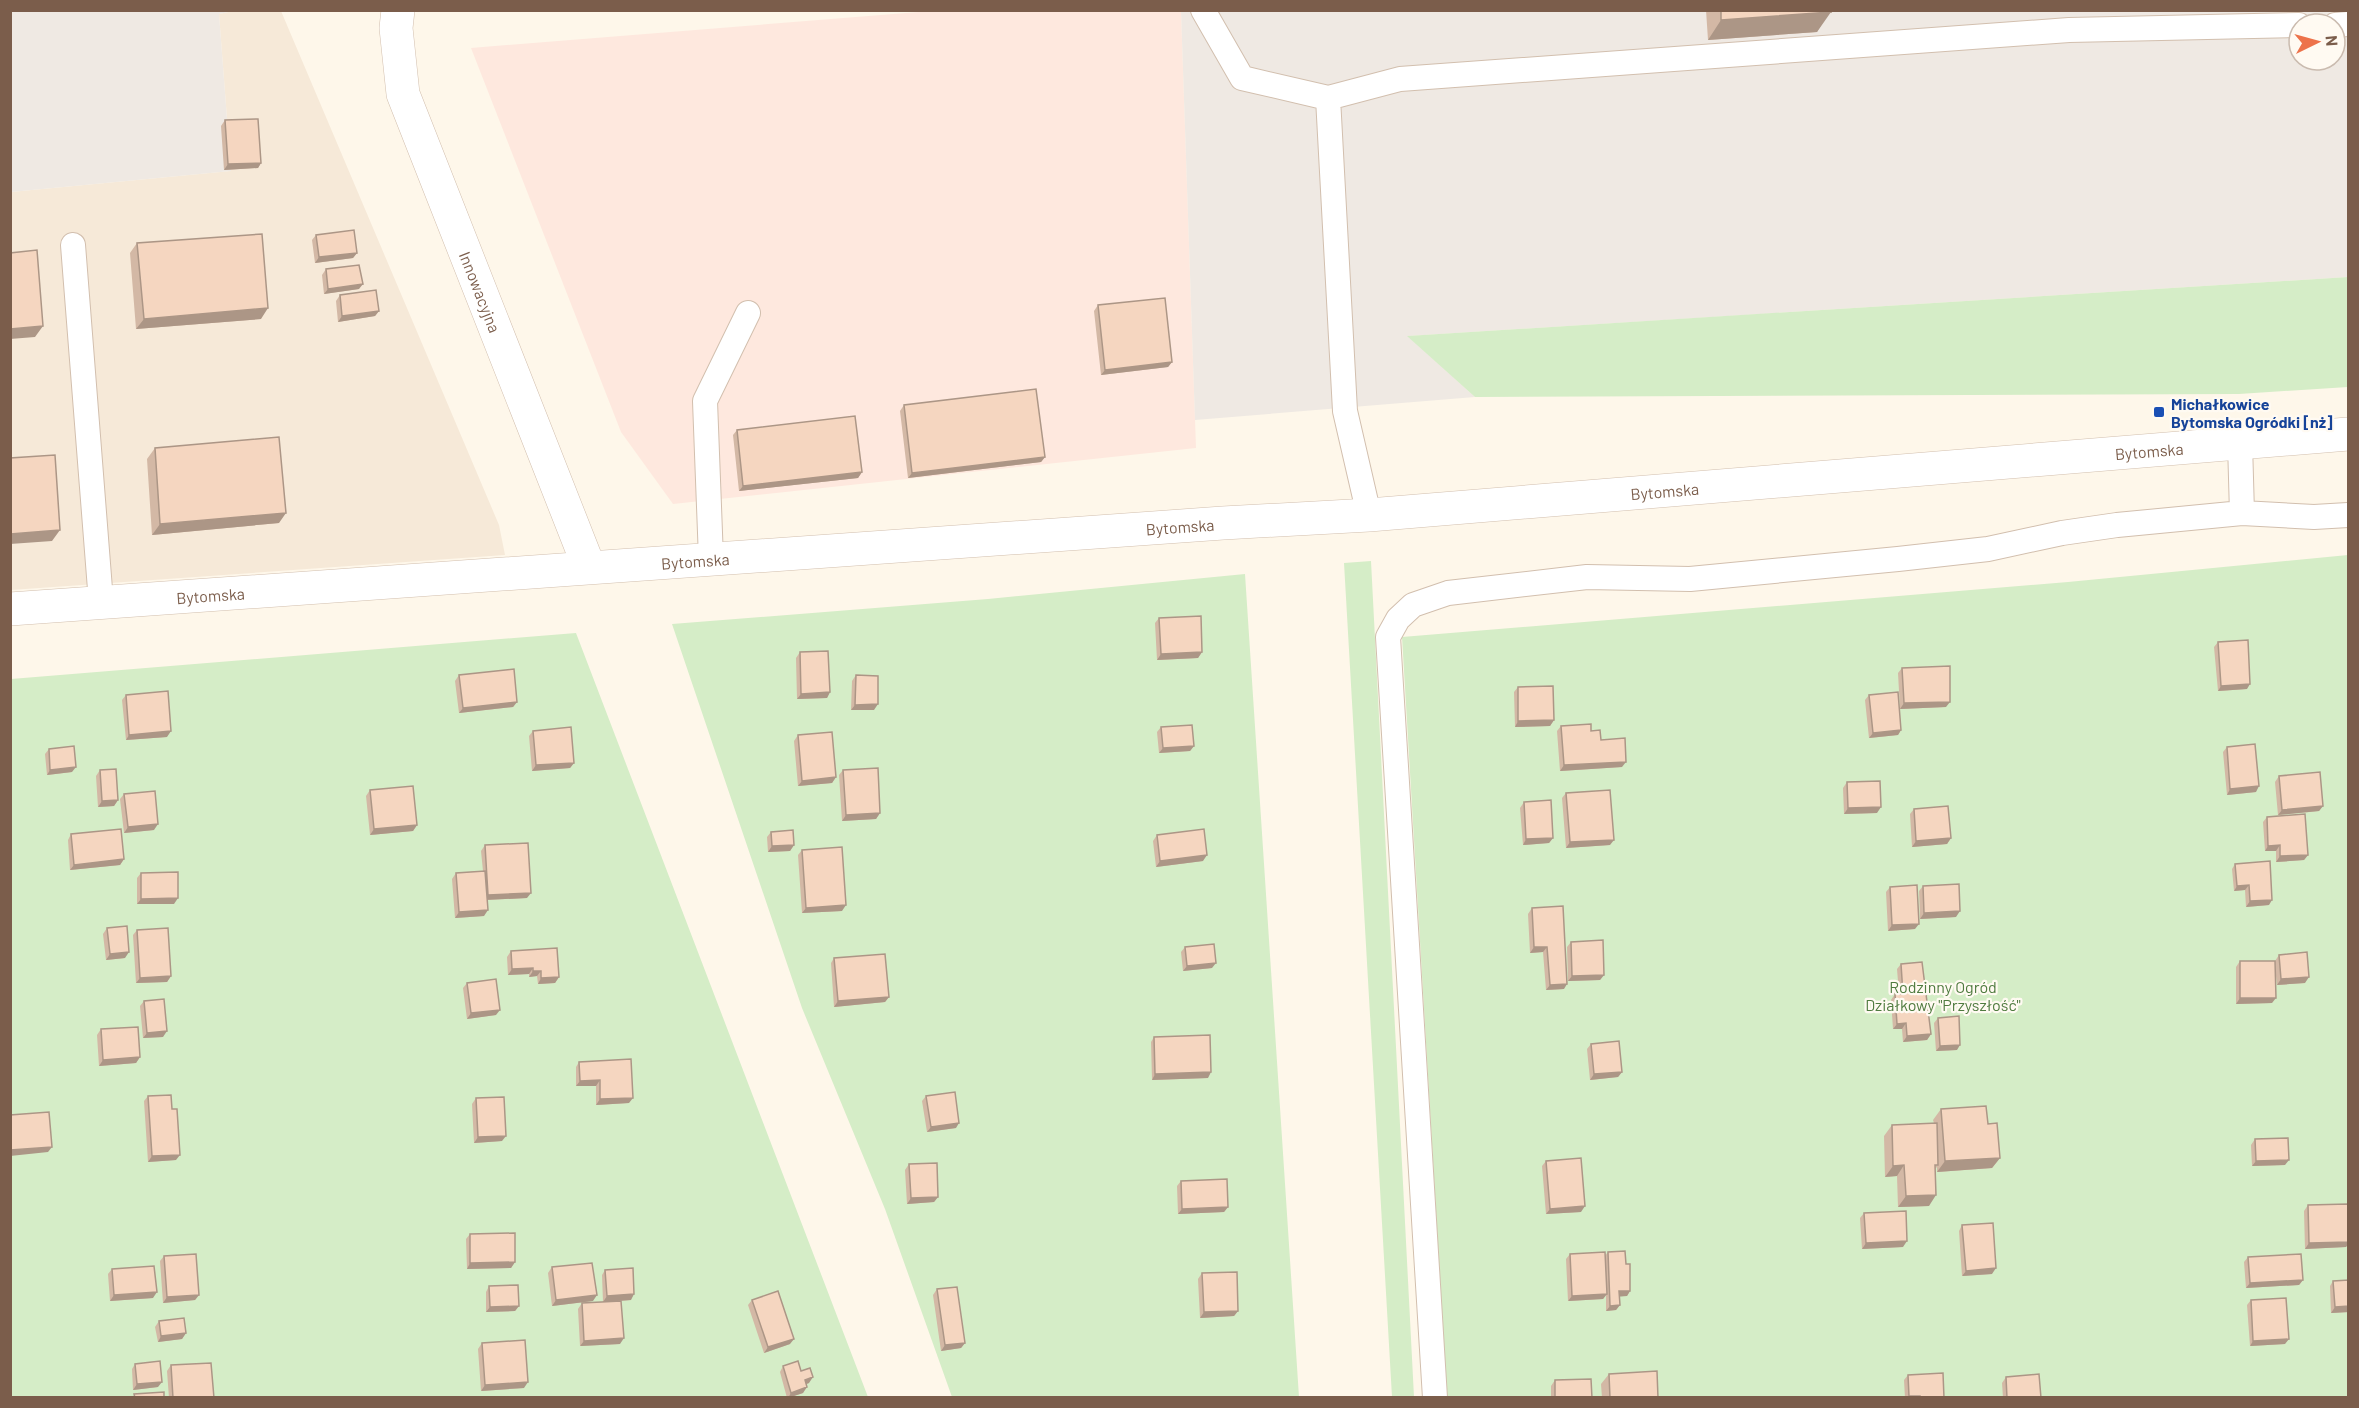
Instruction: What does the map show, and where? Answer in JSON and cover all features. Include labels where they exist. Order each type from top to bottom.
[{"type":"street","name":"Innowacyjna","points":[[398,10],[396,28],[403,94],[589,567]]},
{"type":"street","name":"Bytomska","points":[[10,609],[1223,523],[1369,515],[2349,434]]},
{"type":"lane","points":[[1203,10],[1242,78],[1328,98],[1400,79],[2068,20],[2287,25]]},
{"type":"lane","points":[[1328,98],[1345,411],[1369,515]]},
{"type":"lane","points":[[73,245],[101,602]]},
{"type":"lane","points":[[711,559],[705,401],[748,313]]},
{"type":"lane","points":[[2240,443],[2242,513]]},
{"type":"lane","points":[[1435,1398],[1388,637],[1398,618],[1413,605],[1448,592],[1587,577],[1690,579],[1898,560],[1988,549],[2062,533],[2117,525],[2242,513],[2314,517],[2349,515]]},
{"type":"shaded area","points":[[11,11],[233,11],[219,14],[231,171],[11,192]]},
{"type":"shaded area","points":[[233,11],[281,11],[499,525],[505,555],[11,590],[11,192],[231,171],[219,14]]},
{"type":"shaded area","points":[[931,11],[1181,11],[1196,448],[673,504],[621,432],[471,48]]},
{"type":"shaded area","points":[[1181,11],[2348,11],[2348,277],[1408,336],[1475,397],[1195,420]]},
{"type":"green space","points":[[2348,277],[2348,387],[2239,394],[1475,397],[1407,336]]},
{"type":"green space","name":"Rodzinny Ogród Działkowy \"Przyszłość\"","points":[[2348,555],[2348,1397],[1447,1397],[1402,637],[2068,582]]},
{"type":"green space","points":[[1371,561],[1414,1397],[1392,1397],[1344,563]]},
{"type":"green space","points":[[1245,574],[1299,1397],[952,1397],[885,1209],[802,1008],[672,624],[988,599]]},
{"type":"green space","points":[[576,633],[868,1397],[11,1398],[11,679]]},
{"type":"building","points":[[1721,10],[1830,10],[1831,12],[1721,20]]},
{"type":"building","points":[[258,119],[261,163],[228,164],[225,120]]},
{"type":"building","points":[[354,230],[357,253],[319,257],[316,235]]},
{"type":"building","points":[[262,234],[268,308],[144,319],[137,243]]},
{"type":"building","points":[[37,250],[43,326],[10,329],[10,253]]},
{"type":"building","points":[[359,265],[363,284],[328,289],[326,269]]},
{"type":"building","points":[[376,290],[379,311],[342,316],[340,295]]},
{"type":"building","points":[[1165,298],[1172,362],[1105,370],[1098,305]]},
{"type":"building","points":[[1036,389],[1045,457],[912,473],[904,405]]},
{"type":"building","points":[[855,416],[862,472],[743,486],[737,430]]},
{"type":"building","points":[[279,437],[286,513],[160,524],[155,448]]},
{"type":"building","points":[[55,455],[60,530],[10,534],[10,458]]},
{"type":"building","points":[[1201,616],[1202,652],[1161,654],[1159,618]]},
{"type":"building","points":[[2248,640],[2250,684],[2221,686],[2218,642]]},
{"type":"building","points":[[828,651],[830,692],[801,694],[800,652]]},
{"type":"building","points":[[1950,666],[1950,702],[1904,703],[1902,668]]},
{"type":"building","points":[[514,669],[517,702],[463,708],[459,675]]},
{"type":"building","points":[[856,675],[878,676],[878,704],[855,705]]},
{"type":"building","points":[[1553,686],[1554,720],[1518,721],[1518,687]]},
{"type":"building","points":[[168,691],[171,731],[129,735],[126,695]]},
{"type":"building","points":[[1898,692],[1901,730],[1873,733],[1869,695]]},
{"type":"building","points":[[1591,724],[1591,731],[1600,730],[1601,740],[1625,738],[1626,762],[1564,765],[1561,726]]},
{"type":"building","points":[[1192,725],[1194,746],[1163,748],[1161,727]]},
{"type":"building","points":[[571,727],[574,763],[536,765],[533,731]]},
{"type":"building","points":[[832,732],[836,777],[802,781],[798,735]]},
{"type":"building","points":[[2255,744],[2259,786],[2230,789],[2227,747]]},
{"type":"building","points":[[74,746],[76,767],[50,770],[49,749]]},
{"type":"building","points":[[878,768],[880,813],[846,815],[843,770]]},
{"type":"building","points":[[116,769],[118,800],[102,801],[100,770]]},
{"type":"building","points":[[2320,772],[2323,806],[2282,810],[2279,776]]},
{"type":"building","points":[[1880,781],[1881,807],[1848,808],[1847,782]]},
{"type":"building","points":[[413,786],[417,825],[374,829],[370,790]]},
{"type":"building","points":[[1610,790],[1614,840],[1570,842],[1566,793]]},
{"type":"building","points":[[155,791],[158,824],[128,827],[124,794]]},
{"type":"building","points":[[1551,800],[1553,838],[1526,839],[1524,802]]},
{"type":"building","points":[[1948,806],[1951,838],[1916,841],[1914,809]]},
{"type":"building","points":[[2305,814],[2308,855],[2280,856],[2280,845],[2268,846],[2267,817]]},
{"type":"building","points":[[121,829],[124,859],[74,865],[71,834]]},
{"type":"building","points":[[1204,829],[1207,855],[1160,861],[1157,835]]},
{"type":"building","points":[[793,830],[794,845],[772,846],[771,832]]},
{"type":"building","points":[[528,843],[531,893],[488,895],[485,845]]},
{"type":"building","points":[[842,847],[846,905],[806,908],[802,850]]},
{"type":"building","points":[[2270,861],[2272,900],[2250,901],[2249,885],[2237,886],[2235,864]]},
{"type":"building","points":[[485,871],[488,910],[459,912],[456,873]]},
{"type":"building","points":[[178,872],[178,898],[141,899],[141,873]]},
{"type":"building","points":[[1959,884],[1960,911],[1924,913],[1923,886]]},
{"type":"building","points":[[1917,885],[1919,924],[1892,925],[1890,887]]},
{"type":"building","points":[[1563,906],[1567,984],[1550,985],[1547,947],[1534,947],[1532,908]]},
{"type":"building","points":[[127,926],[129,952],[110,954],[107,928]]},
{"type":"building","points":[[168,928],[171,976],[140,978],[137,930]]},
{"type":"building","points":[[1603,940],[1604,975],[1572,976],[1571,942]]},
{"type":"building","points":[[1214,944],[1216,963],[1187,966],[1185,947]]},
{"type":"building","points":[[557,948],[559,977],[541,978],[541,971],[533,971],[533,968],[512,969],[511,951]]},
{"type":"building","points":[[2307,952],[2309,977],[2281,979],[2279,955]]},
{"type":"building","points":[[885,954],[889,997],[838,1001],[834,958]]},
{"type":"building","points":[[2240,961],[2275,961],[2276,998],[2240,998]]},
{"type":"building","points":[[1922,962],[1931,1034],[1907,1036],[1906,1023],[1897,1024],[1895,994],[1903,994],[1901,964]]},
{"type":"building","points":[[496,979],[500,1010],[471,1013],[467,983]]},
{"type":"building","points":[[164,999],[167,1031],[147,1033],[144,1001]]},
{"type":"building","points":[[1959,1016],[1960,1045],[1940,1046],[1938,1018]]},
{"type":"building","points":[[138,1027],[140,1057],[103,1060],[101,1029]]},
{"type":"building","points":[[1210,1035],[1211,1072],[1155,1074],[1154,1037]]},
{"type":"building","points":[[1619,1041],[1622,1072],[1594,1074],[1591,1044]]},
{"type":"building","points":[[631,1059],[633,1098],[600,1099],[600,1080],[580,1081],[579,1062]]},
{"type":"building","points":[[955,1092],[959,1123],[931,1127],[926,1096]]},
{"type":"building","points":[[171,1095],[172,1109],[177,1109],[180,1155],[152,1156],[148,1096]]},
{"type":"building","points":[[504,1097],[506,1136],[478,1137],[476,1098]]},
{"type":"building","points":[[1986,1106],[1988,1124],[1997,1123],[2000,1158],[1945,1161],[1941,1109]]},
{"type":"building","points":[[49,1112],[52,1147],[10,1150],[10,1115]]},
{"type":"building","points":[[1937,1123],[1936,1195],[1906,1196],[1904,1165],[1893,1166],[1892,1125]]},
{"type":"building","points":[[2288,1138],[2289,1160],[2256,1161],[2255,1139]]},
{"type":"building","points":[[1581,1158],[1585,1206],[1550,1209],[1546,1161]]},
{"type":"building","points":[[937,1163],[938,1197],[911,1198],[909,1164]]},
{"type":"building","points":[[1227,1179],[1228,1207],[1182,1209],[1181,1181]]},
{"type":"building","points":[[2348,1204],[2349,1242],[2309,1243],[2308,1205]]},
{"type":"building","points":[[1906,1211],[1907,1241],[1866,1243],[1864,1213]]},
{"type":"building","points":[[1993,1223],[1996,1268],[1966,1271],[1962,1225]]},
{"type":"building","points":[[515,1233],[515,1262],[470,1263],[470,1234]]},
{"type":"building","points":[[1625,1251],[1626,1264],[1630,1264],[1630,1291],[1619,1291],[1620,1305],[1610,1306],[1608,1252]]},
{"type":"building","points":[[1605,1252],[1607,1294],[1572,1296],[1570,1254]]},
{"type":"building","points":[[196,1254],[199,1295],[167,1297],[164,1256]]},
{"type":"building","points":[[2301,1254],[2303,1280],[2250,1283],[2248,1257]]},
{"type":"building","points":[[592,1263],[597,1295],[556,1300],[552,1267]]},
{"type":"building","points":[[154,1266],[157,1292],[114,1295],[112,1269]]},
{"type":"building","points":[[633,1268],[634,1294],[607,1296],[605,1270]]},
{"type":"building","points":[[1237,1272],[1238,1311],[1204,1312],[1202,1273]]},
{"type":"building","points":[[2349,1280],[2349,1306],[2335,1307],[2333,1281]]},
{"type":"building","points":[[518,1285],[519,1306],[490,1307],[489,1286]]},
{"type":"building","points":[[957,1287],[965,1343],[945,1345],[937,1289]]},
{"type":"building","points":[[778,1291],[794,1339],[768,1347],[752,1300]]},
{"type":"building","points":[[2286,1298],[2289,1339],[2253,1341],[2251,1300]]},
{"type":"building","points":[[621,1301],[624,1338],[584,1341],[582,1303]]},
{"type":"building","points":[[184,1318],[186,1333],[161,1336],[159,1321]]},
{"type":"building","points":[[525,1340],[528,1382],[485,1385],[482,1343]]},
{"type":"building","points":[[160,1361],[162,1382],[137,1384],[135,1364]]},
{"type":"building","points":[[798,1361],[801,1371],[810,1368],[813,1377],[805,1380],[807,1387],[791,1393],[783,1366]]},
{"type":"building","points":[[211,1363],[214,1398],[173,1398],[171,1365]]},
{"type":"building","points":[[1657,1371],[1658,1398],[1610,1398],[1609,1374]]},
{"type":"building","points":[[1943,1373],[1944,1398],[1909,1396],[1908,1375]]},
{"type":"building","points":[[2039,1374],[2041,1398],[2007,1398],[2006,1377]]},
{"type":"building","points":[[1591,1379],[1592,1398],[1555,1398],[1555,1380]]},
{"type":"building","points":[[164,1392],[164,1398],[135,1398],[134,1394]]},
{"type":"place","name":"Michałkowice Bytomska Ogródki [nż]","points":[[2159,412]]}]
